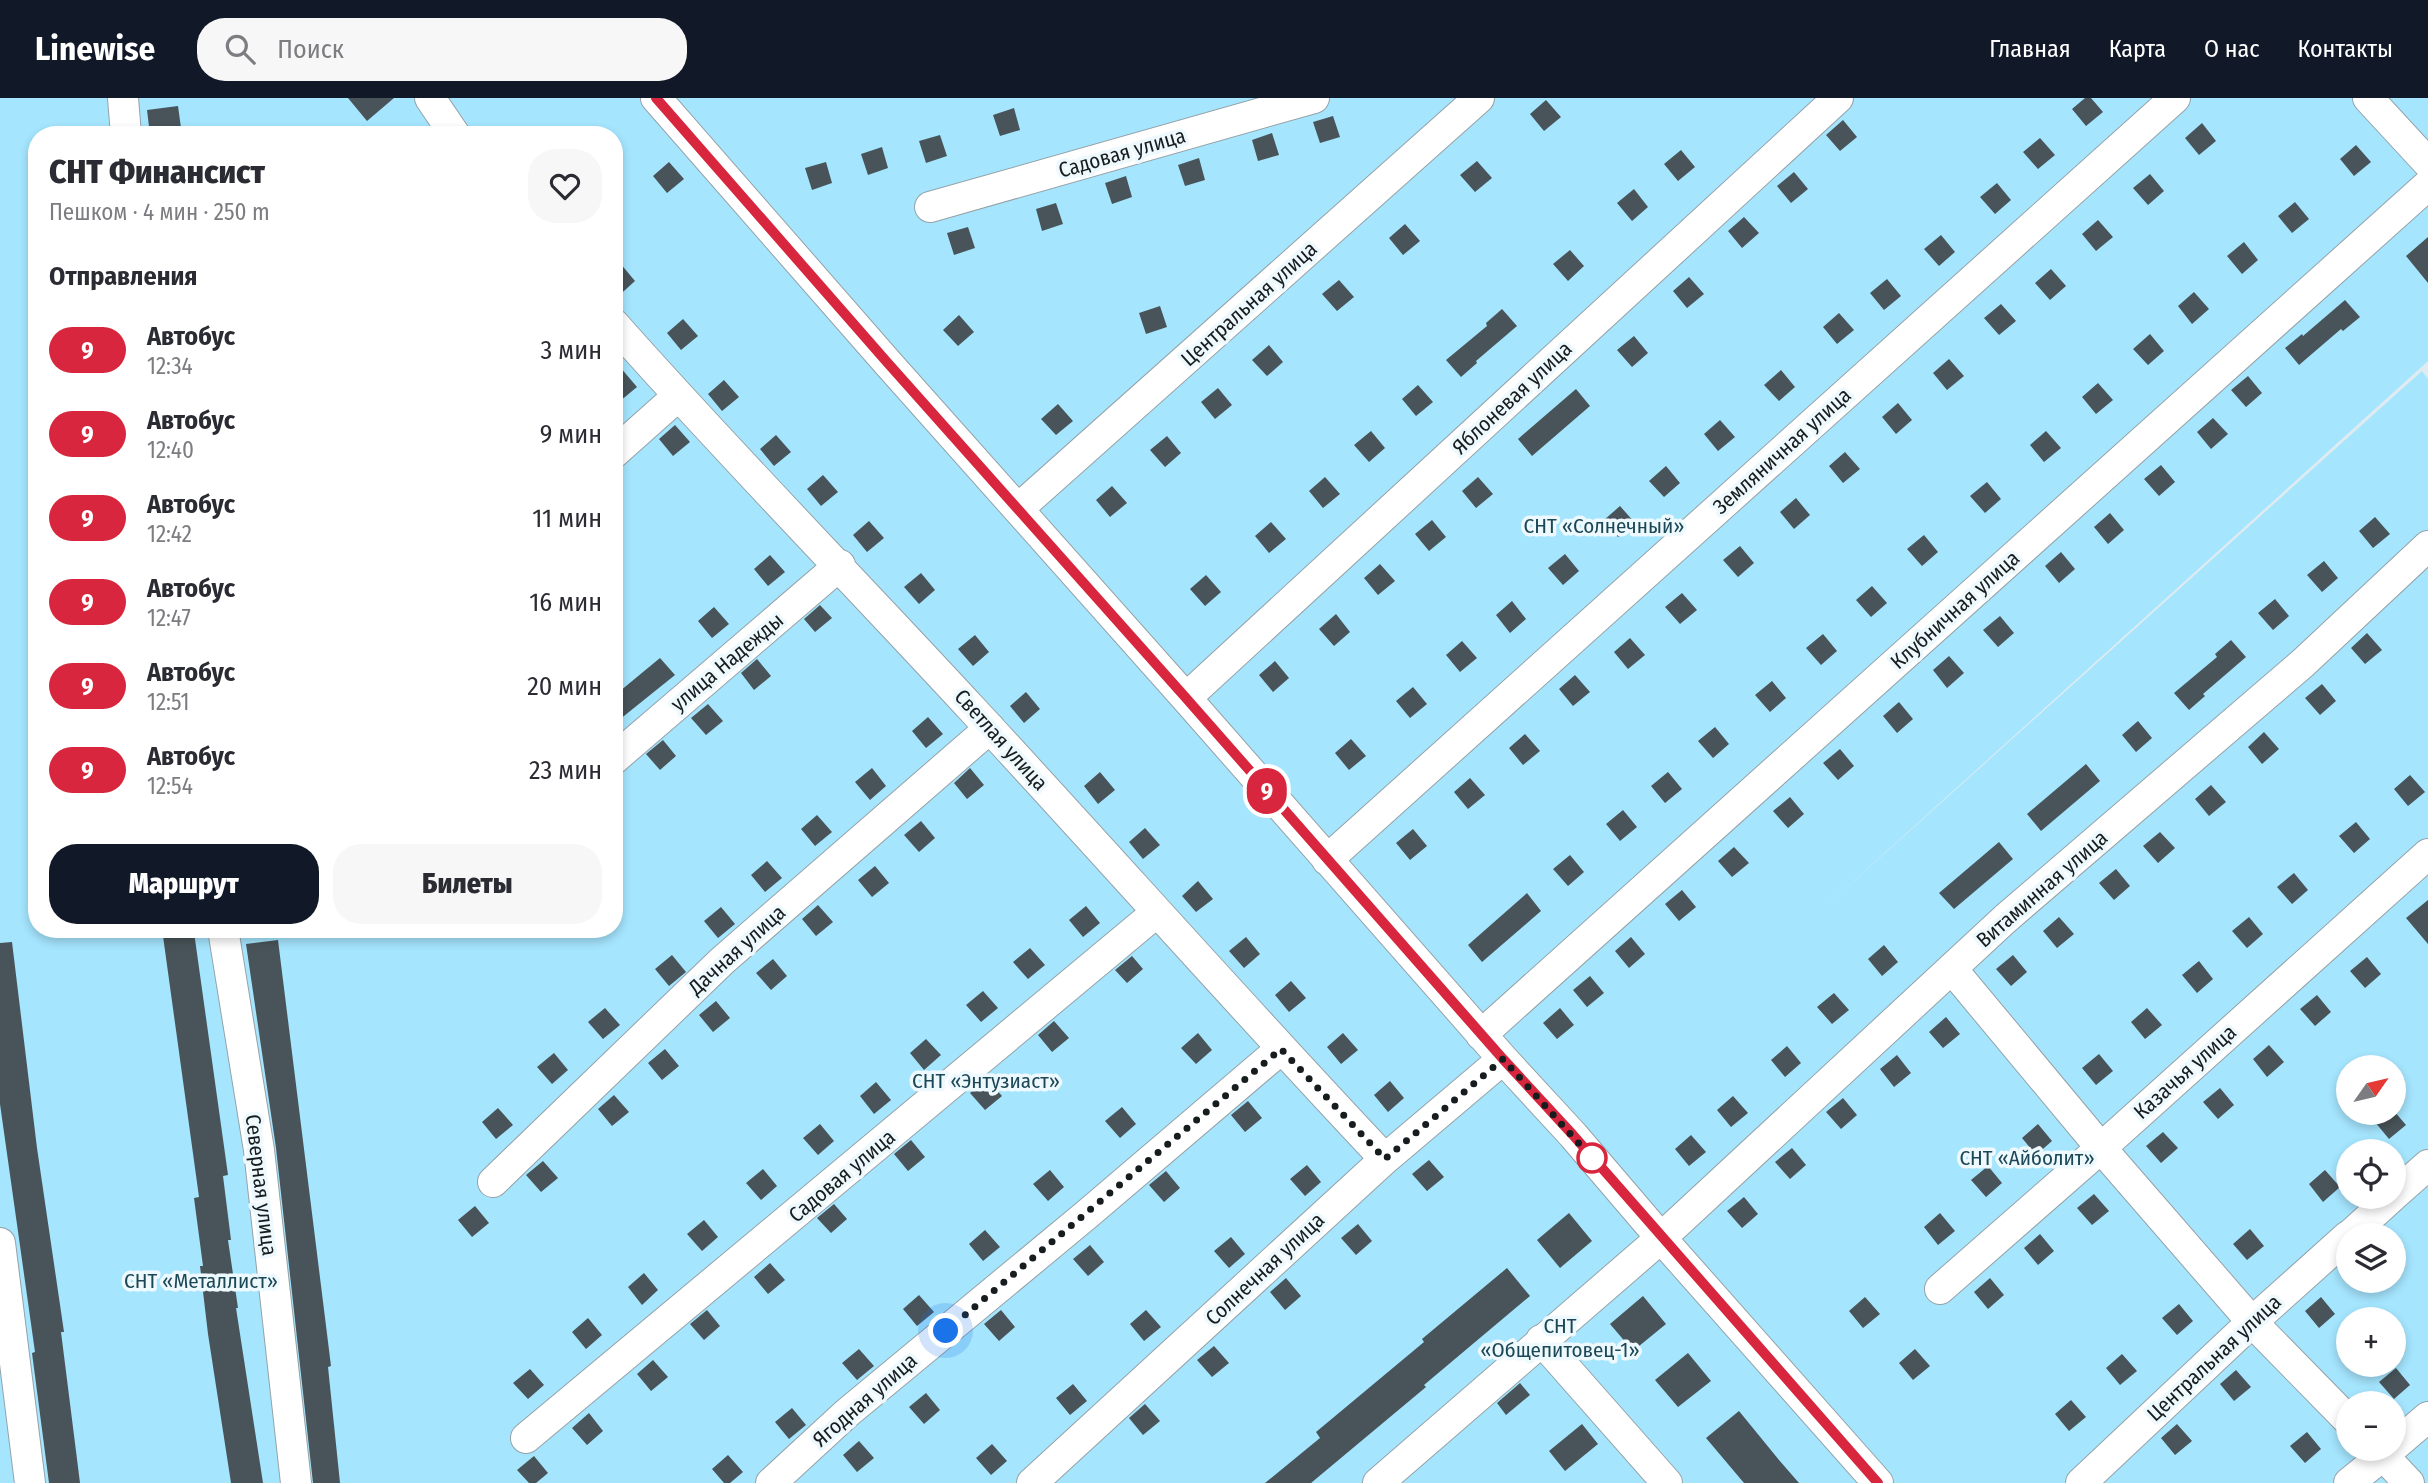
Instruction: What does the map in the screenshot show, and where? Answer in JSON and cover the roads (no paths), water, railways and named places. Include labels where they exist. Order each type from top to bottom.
[{"type":"street","points":[[123,98],[125,126]]},
{"type":"street","points":[[430,98],[449,126]]},
{"type":"street","name":"Садовая улица","points":[[930,207],[1314,98]]},
{"type":"street","name":"Центральная улица","points":[[1018,509],[1479,98]]},
{"type":"street","name":"Яблоневая улица","points":[[1186,698],[1838,98]]},
{"type":"street","name":"Земляничная улица","points":[[1327,860],[2175,98]]},
{"type":"street","points":[[2368,98],[2428,163]]},
{"type":"street","points":[[658,99],[1878,1483]]},
{"type":"street","name":"Клубничная улица","points":[[1481,1035],[2428,185]]},
{"type":"street","name":"Светлая улица","points":[[623,334],[678,396],[840,565],[1281,1049],[1385,1159]]},
{"type":"street","points":[[623,445],[678,396]]},
{"type":"street","name":"Витаминная улица","points":[[1378,1483],[1661,1238],[2006,919],[2303,663],[2428,546]]},
{"type":"street","name":"улица Надежды","points":[[623,751],[840,565]]},
{"type":"street","name":"Дачная улица","points":[[493,1181],[722,961],[990,728]]},
{"type":"street","name":"Казачья улица","points":[[1940,1289],[2428,854]]},
{"type":"street","name":"Садовая улица","points":[[526,1438],[1157,912]]},
{"type":"street","name":"Северная улица","points":[[224,938],[259,1150],[296,1483]]},
{"type":"street","points":[[1952,969],[2101,1148],[2252,1322],[2336,1408]]},
{"type":"street","name":"Ягодная улица","points":[[771,1483],[847,1413],[1281,1049]]},
{"type":"street","name":"Солнечная улица","points":[[1032,1483],[1385,1159],[1503,1059]]},
{"type":"street","name":"Центральная улица","points":[[2406,1184],[2428,1165]]},
{"type":"street","name":"Центральная улица","points":[[2363,1223],[2379,1209]]},
{"type":"street","points":[[0,1243],[30,1483]]},
{"type":"street","name":"Центральная улица","points":[[2081,1483],[2252,1322],[2336,1248]]},
{"type":"street","points":[[1541,1340],[1667,1483]]},
{"type":"street","points":[[2406,1434],[2428,1417]]},
{"type":"street","points":[[2349,1483],[2374,1461]]},
{"type":"street","points":[[2394,1461],[2409,1483]]},
{"type":"park label","name":"СНТ «Солнечный»","points":[[1604,526]]},
{"type":"park label","name":"СНТ «Энтузиаст»","points":[[986,1081]]},
{"type":"park label","name":"СНТ «Айболит»","points":[[2027,1158]]},
{"type":"park label","name":"СНТ «Металлист»","points":[[201,1281]]},
{"type":"park label","name":"СНТ «Общепитовец-1»","points":[[1560,1338]]}]
